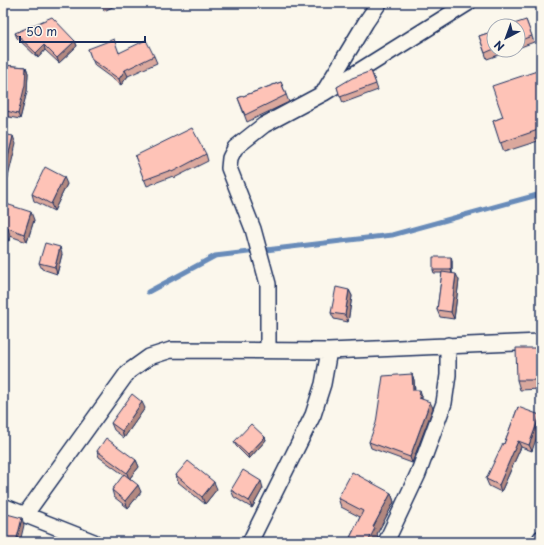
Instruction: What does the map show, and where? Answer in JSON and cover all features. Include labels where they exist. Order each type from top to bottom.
[{"type":"street","points":[[324,93],[379,3]]},
{"type":"street","points":[[268,350],[268,284],[253,228],[229,168],[230,158],[235,148],[264,125],[324,93],[468,3]]},
{"type":"street","points":[[25,515],[128,372],[149,357],[171,350],[330,351],[541,342]]},
{"type":"street","points":[[386,542],[418,474],[444,403],[448,375],[448,345]]},
{"type":"street","points":[[250,542],[313,415],[323,384],[330,351]]},
{"type":"street","points":[[3,506],[94,542]]},
{"type":"street","points":[[539,542],[541,538]]},
{"type":"building","points":[[52,17],[75,41],[57,58],[44,45],[36,53],[15,33]]},
{"type":"building","points":[[526,20],[532,36],[526,38]]},
{"type":"building","points":[[486,34],[485,53],[479,36]]},
{"type":"building","points":[[114,39],[119,53],[146,40],[154,56],[125,70],[119,79],[92,60],[88,49]]},
{"type":"building","points":[[3,65],[26,67],[25,85],[18,114],[3,110]]},
{"type":"building","points":[[540,70],[541,129],[500,143],[493,121],[503,117],[492,86]]},
{"type":"building","points":[[371,71],[376,84],[340,97],[337,87],[352,78]]},
{"type":"building","points":[[281,82],[286,95],[245,115],[238,98]]},
{"type":"building","points":[[192,128],[206,154],[172,172],[171,170],[144,180],[135,156]]},
{"type":"building","points":[[3,134],[13,136],[3,178]]},
{"type":"building","points":[[45,167],[64,177],[51,204],[32,194]]},
{"type":"building","points":[[3,203],[31,212],[24,234],[8,228],[6,233],[3,232]]},
{"type":"building","points":[[45,243],[60,247],[55,267],[39,263]]},
{"type":"building","points":[[433,257],[451,257],[451,270],[433,270]]},
{"type":"building","points":[[442,272],[456,274],[451,312],[437,310]]},
{"type":"building","points":[[336,287],[349,290],[345,315],[331,313]]},
{"type":"building","points":[[516,348],[541,348],[541,380],[517,380]]},
{"type":"building","points":[[412,374],[413,390],[420,390],[419,398],[430,402],[410,457],[369,442],[376,423],[383,376]]},
{"type":"building","points":[[132,394],[142,402],[122,431],[111,423]]},
{"type":"building","points":[[518,407],[540,415],[529,445],[518,441],[499,485],[486,479],[503,443],[504,444]]},
{"type":"building","points":[[251,424],[265,437],[248,455],[234,442]]},
{"type":"building","points":[[106,438],[136,460],[127,473],[97,451]]},
{"type":"building","points":[[188,461],[214,482],[202,497],[176,475]]},
{"type":"building","points":[[243,470],[261,481],[249,501],[231,490]]},
{"type":"building","points":[[352,472],[391,493],[373,527],[375,528],[368,542],[348,542],[363,511],[338,498]]},
{"type":"building","points":[[124,474],[138,485],[125,501],[112,490]]},
{"type":"building","points":[[3,513],[22,518],[16,542],[3,542]]},
{"type":"waterway","points":[[148,292],[215,256],[392,235],[541,194]]}]
